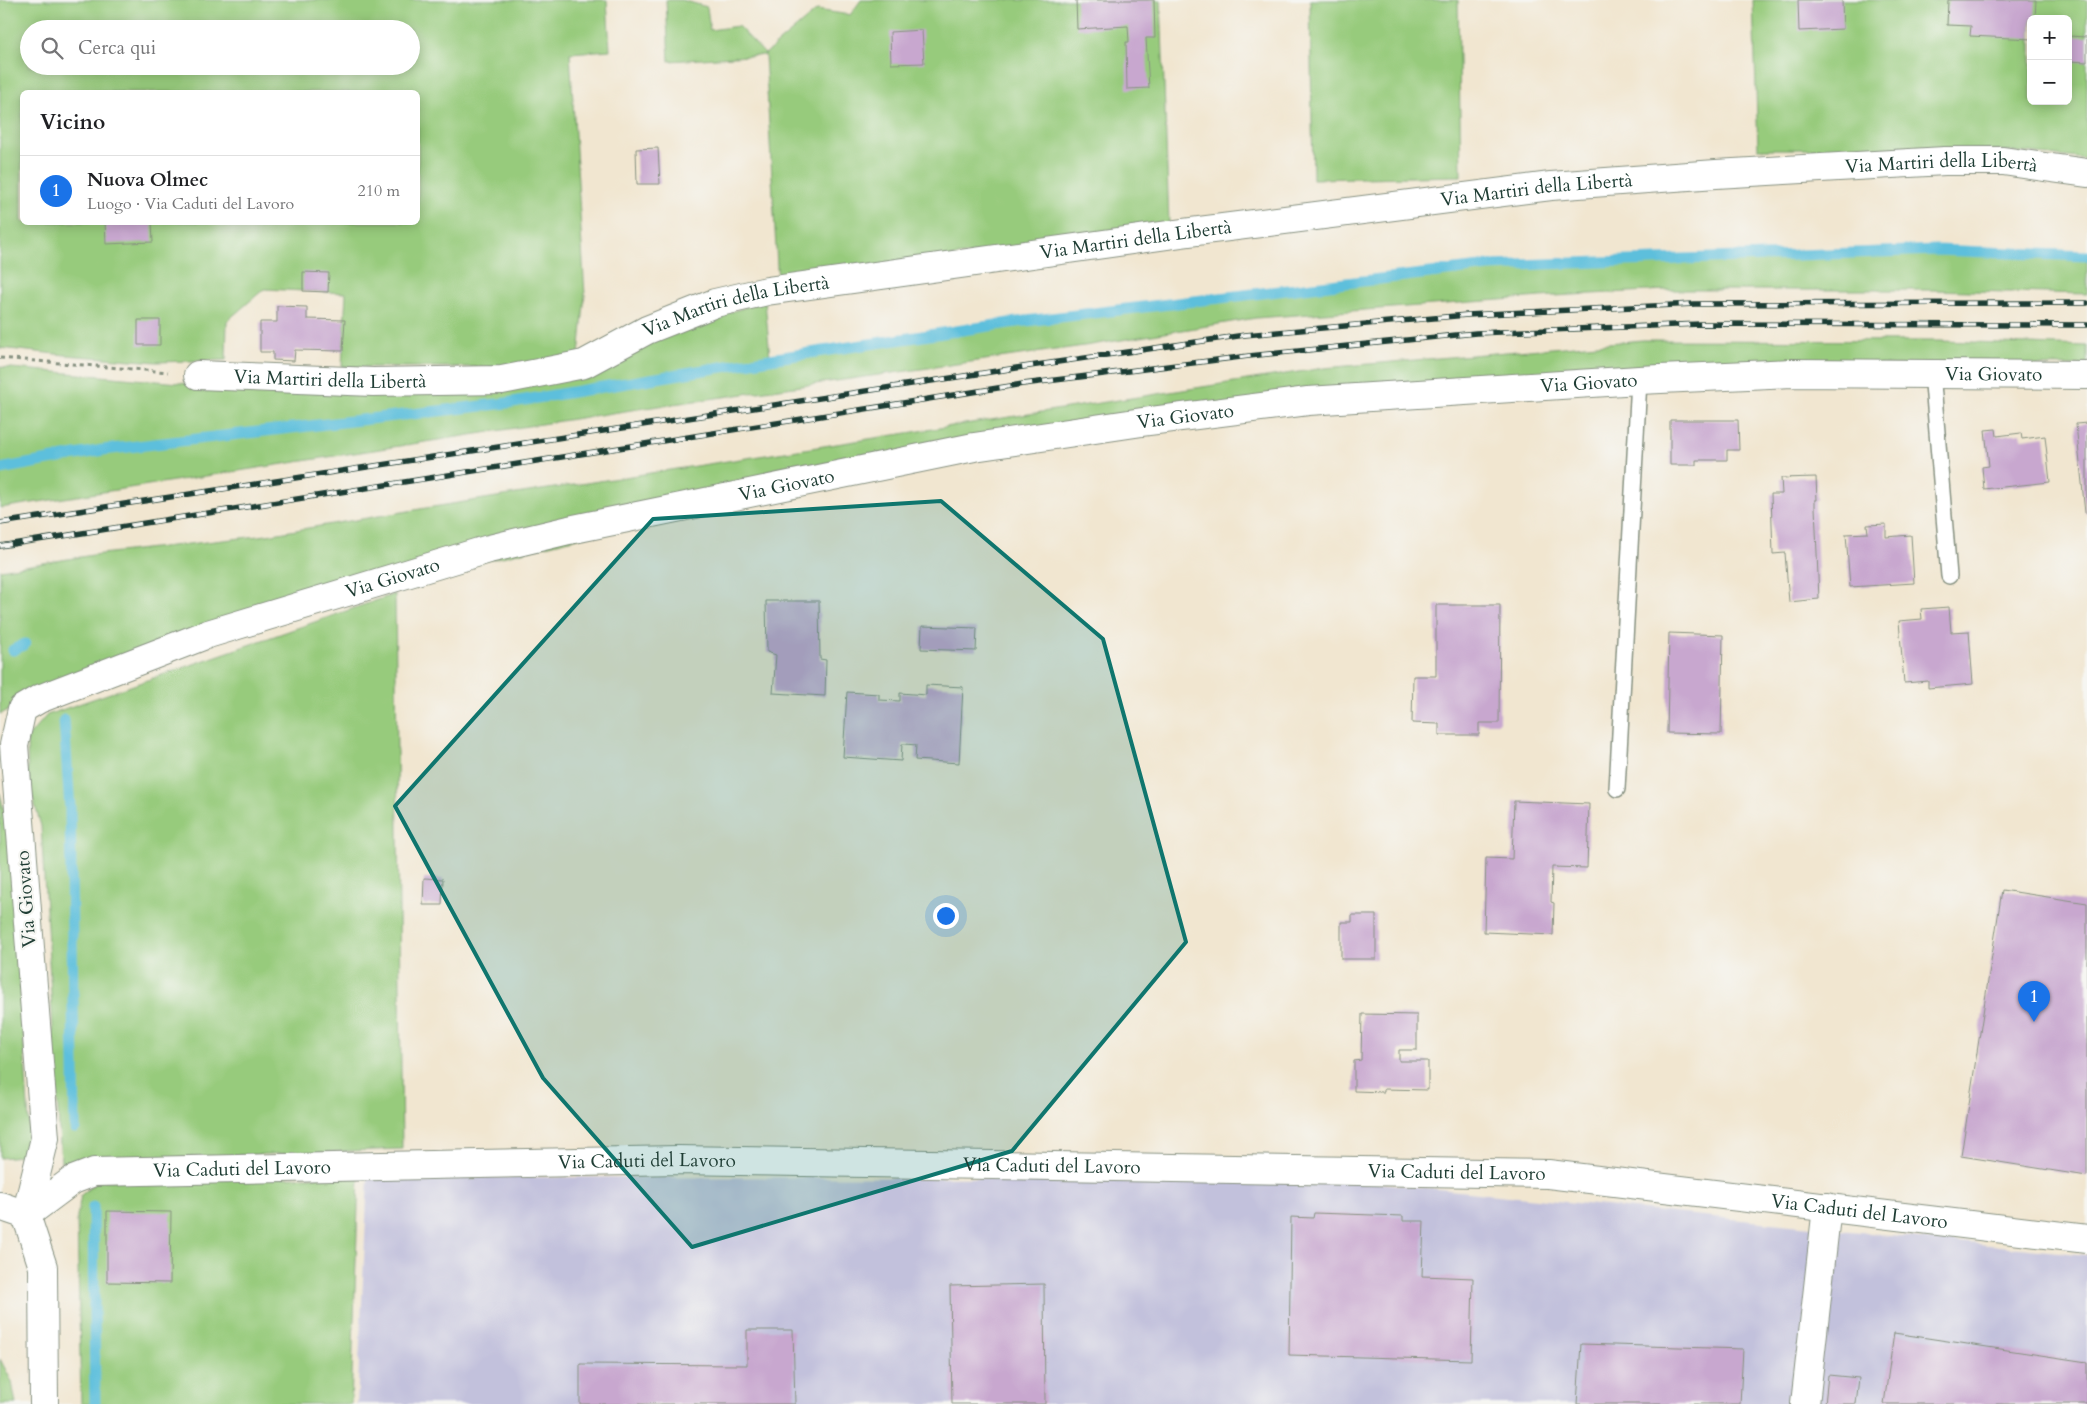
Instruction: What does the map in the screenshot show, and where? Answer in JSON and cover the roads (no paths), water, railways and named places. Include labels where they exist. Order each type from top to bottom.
[{"type":"street","name":"Via Martiri della Libertà","points":[[198,374],[373,382],[502,380],[584,364],[647,330],[715,303],[767,291],[1173,234],[1551,186],[1716,174],[1946,161],[2003,161],[2087,173]]},
{"type":"street","name":"Via Giovato","points":[[26,1215],[45,1138],[14,745],[22,709],[39,699],[208,634],[489,548],[974,447],[1142,422],[1308,401],[1639,380],[1792,373],[1932,372],[2087,375]]},
{"type":"street","name":"Via Caduti del Lavoro","points":[[26,1215],[73,1180],[94,1172],[678,1160],[1548,1174],[2087,1239]]},
{"type":"street","points":[[0,1206],[26,1215],[43,1266],[44,1404]]},
{"type":"street","points":[[1805,1404],[1827,1207]]},
{"type":"lane","points":[[1932,372],[1949,576]]},
{"type":"lane","points":[[1617,790],[1639,380]]},
{"type":"waterway","points":[[0,469],[103,450],[507,403],[770,359],[1009,323],[1489,266],[1937,250],[2087,256]]},
{"type":"waterway","points":[[13,650],[25,644]]},
{"type":"waterway","points":[[64,720],[70,809],[75,1128]]},
{"type":"waterway","points":[[93,1207],[95,1404]]},
{"type":"railway","points":[[0,523],[1023,367],[1245,335],[1467,315],[1695,304],[2087,303]]},
{"type":"railway","points":[[0,546],[1023,384],[1249,356],[1476,333],[1701,324],[2087,325]]},
{"type":"place","name":"Nuova Olmec","points":[[2034,1022]]}]
